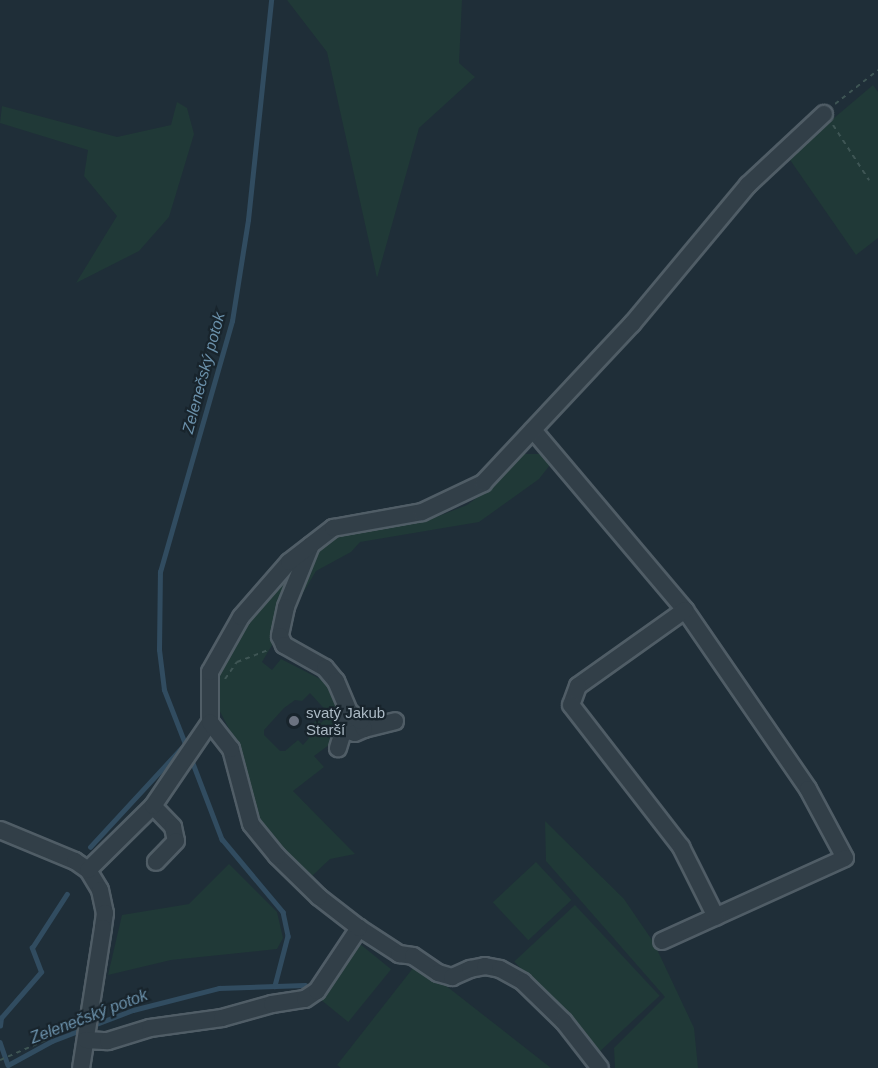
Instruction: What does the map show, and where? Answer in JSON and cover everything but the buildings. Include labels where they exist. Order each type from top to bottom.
[{"type":"street","points":[[88,870],[153,806],[210,722],[210,672],[241,617],[289,562],[333,528],[422,512],[483,483],[632,324],[748,185],[824,114]]},
{"type":"street","points":[[533,430],[685,610],[808,789],[845,858],[662,941]]},
{"type":"street","points":[[312,544],[286,607],[280,636],[284,645],[325,668],[336,681],[349,712],[361,721],[364,729]]},
{"type":"street","points":[[685,610],[578,686],[571,705],[681,847],[716,916]]},
{"type":"street","points":[[338,748],[349,712]]},
{"type":"street","points":[[344,730],[356,733],[395,721]]},
{"type":"street","points":[[210,722],[231,749],[251,824],[277,856],[319,897],[359,928],[399,954],[413,956],[438,973],[452,977],[470,969],[485,966],[500,969],[523,982],[564,1022],[600,1068]]},
{"type":"street","points":[[153,806],[173,827],[176,841],[156,862]]},
{"type":"street","points":[[0,830],[75,861],[88,870],[100,890],[105,913],[85,1029],[81,1068]]},
{"type":"street","points":[[85,1029],[108,1041],[150,1028],[222,1018],[272,1004],[305,999],[317,991],[359,928]]},
{"type":"path","points":[[869,180],[824,114],[878,70]]},
{"type":"path","points":[[210,701],[237,662],[268,650]]},
{"type":"path","points":[[1,1060],[85,1029]]},
{"type":"green space","points":[[287,0],[462,0],[459,63],[475,77],[419,128],[377,278],[327,52]]},
{"type":"green space","points":[[873,85],[878,92],[878,238],[856,255],[788,157]]},
{"type":"green space","points":[[177,102],[187,108],[194,134],[169,217],[139,251],[76,283],[117,216],[84,176],[88,150],[0,123],[2,106],[117,137],[171,125]]},
{"type":"green space","points":[[517,454],[540,454],[553,461],[539,479],[479,522],[360,542],[351,552],[316,571],[262,662],[272,670],[281,659],[332,685],[340,715],[333,742],[314,756],[324,767],[293,791],[355,854],[330,859],[312,876],[280,849],[259,817],[238,746],[215,702],[216,677],[252,612],[295,563],[334,537],[361,530],[426,521],[467,505],[486,491]],"holes":[[[310,693],[329,714],[321,723],[318,719],[307,729],[305,734],[309,738],[303,745],[298,740],[285,751],[280,751],[264,735],[264,730],[284,708],[295,700],[302,701]]]},
{"type":"green space","points":[[545,821],[624,899],[654,943],[694,1028],[698,1068],[615,1068],[614,1048],[665,997],[546,861]]},
{"type":"green space","points":[[536,862],[571,900],[528,940],[493,902]]},
{"type":"green space","points":[[229,864],[277,912],[283,938],[277,949],[171,960],[108,975],[122,915],[189,904]]},
{"type":"green space","points":[[575,905],[660,996],[599,1052],[514,962]]},
{"type":"green space","points":[[360,944],[391,969],[348,1022],[317,997]]},
{"type":"green space","points":[[417,963],[551,1068],[341,1068],[337,1065]]},
{"type":"waterway","name":"Zelenečský potok","points":[[90,847],[185,744],[164,690],[159,650],[160,572],[232,321],[248,220],[271,0]]},
{"type":"waterway","name":"Zelenečský potok","points":[[191,758],[222,839],[283,912],[288,936],[275,986]]},
{"type":"waterway","name":"Zelenečský potok","points":[[0,1026],[1,1018],[41,972],[32,948],[67,894]]},
{"type":"waterway","name":"Zelenečský potok","points":[[91,1026],[133,1010],[219,988],[305,985]]},
{"type":"waterway","name":"Zelenečský potok","points":[[0,1042],[8,1065],[52,1041],[83,1029]]},
{"type":"place","name":"svatý Jakub Starší","points":[[294,721]]}]
